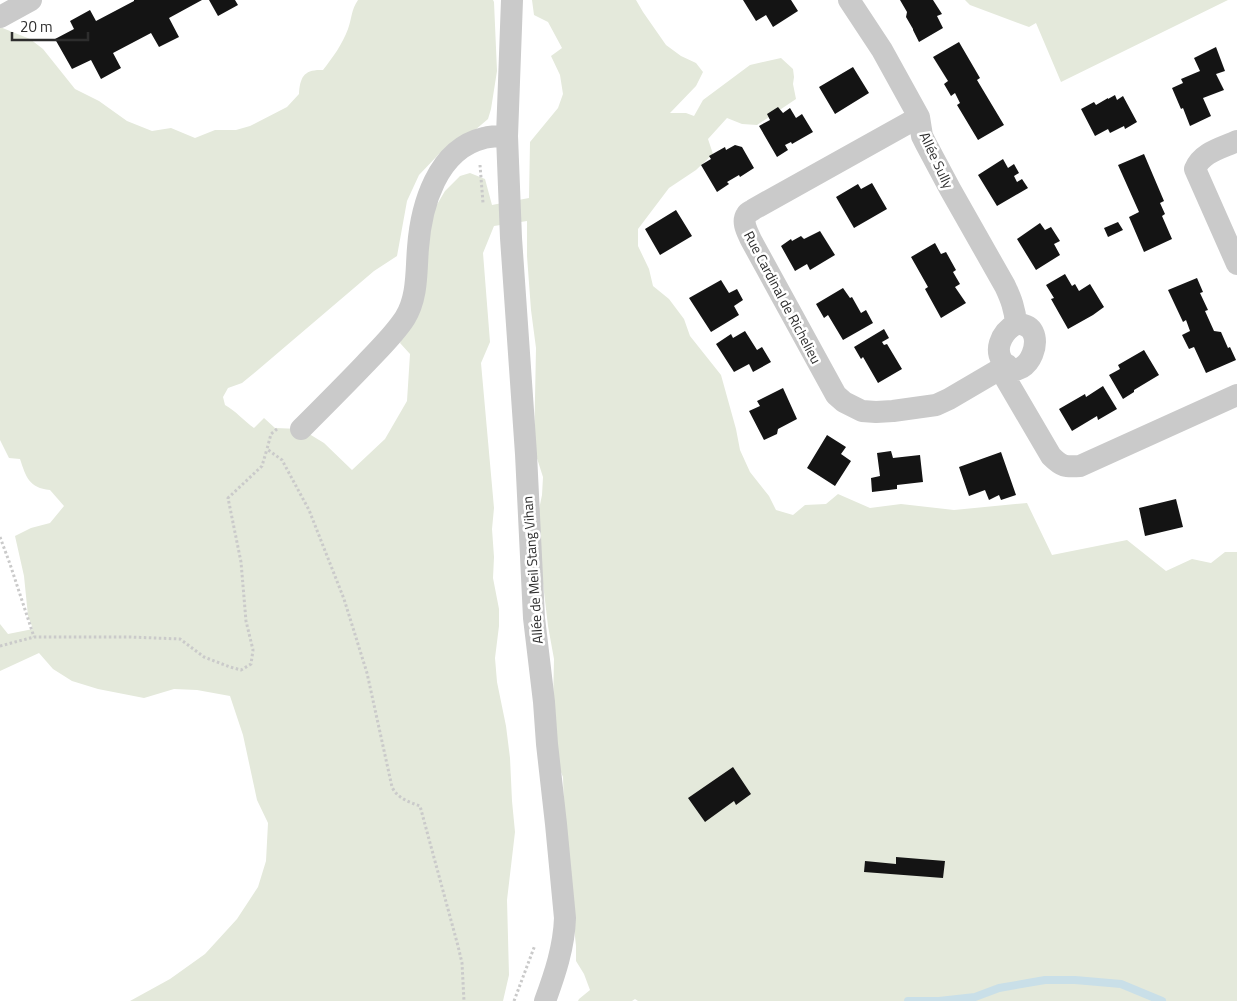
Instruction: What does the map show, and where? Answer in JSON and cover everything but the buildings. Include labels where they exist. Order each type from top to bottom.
[{"type":"street","points":[[0,17],[31,0]]},
{"type":"street","name":"Allée de Meil Stang Vihan","points":[[512,0],[507,136],[511,238],[526,454],[534,618],[565,904],[565,933],[554,979],[545,1001]]},
{"type":"street","name":"Allée Sully","points":[[849,0],[882,50],[919,117],[922,136],[926,144],[1012,300],[1016,324],[1004,333],[1000,340],[999,350],[1004,367],[1051,456],[1065,467],[1080,466],[1237,395]]},
{"type":"street","name":"Rue Cardinal de Richelieu","points":[[919,117],[754,209],[747,214],[744,221],[746,229],[836,395],[844,402],[862,411],[876,412],[936,405],[1004,367]]},
{"type":"street","points":[[301,429],[390,337],[405,318],[414,292],[419,236],[424,208],[436,178],[446,164],[471,142],[484,138],[507,136]]},
{"type":"street","points":[[1237,141],[1201,158],[1195,169],[1237,264]]},
{"type":"path","points":[[0,646],[34,637],[130,637],[180,640],[204,657],[230,667],[241,670],[250,664],[253,650],[246,620],[240,562],[228,498],[262,466],[272,434],[287,420],[301,429]]},
{"type":"path","points":[[267,450],[282,460],[301,494],[344,598],[367,673],[394,792],[398,796],[420,806],[462,963],[464,1001]]},
{"type":"path","points":[[0,537],[34,637]]},
{"type":"shaded area","points":[[358,0],[493,0],[497,71],[488,119],[468,136],[439,154],[419,175],[407,201],[397,256],[374,271],[242,383],[228,388],[223,397],[225,405],[254,428],[264,418],[275,428],[301,429],[324,443],[352,470],[385,439],[407,401],[410,354],[400,343],[419,300],[432,213],[445,191],[460,176],[470,173],[485,179],[492,205],[529,198],[530,142],[558,108],[563,94],[560,75],[551,56],[562,48],[548,22],[534,15],[532,0],[636,0],[666,45],[681,56],[696,63],[703,72],[696,86],[670,113],[686,113],[694,116],[703,100],[750,65],[781,58],[793,69],[796,99],[757,125],[742,124],[727,118],[708,139],[713,154],[696,170],[669,188],[638,229],[638,246],[649,269],[653,286],[669,299],[684,319],[690,336],[721,375],[740,450],[750,472],[769,496],[776,510],[793,515],[805,505],[826,504],[838,494],[870,508],[901,504],[954,510],[1027,503],[1052,555],[1127,540],[1166,571],[1192,559],[1211,563],[1225,552],[1237,552],[1237,1001],[638,1001],[635,999],[632,1001],[578,1001],[590,990],[584,974],[576,961],[565,841],[563,777],[552,750],[554,659],[548,626],[536,524],[542,495],[543,477],[534,449],[536,348],[527,256],[527,221],[494,226],[483,253],[490,342],[481,363],[494,508],[492,529],[493,578],[499,609],[495,658],[497,682],[510,758],[515,832],[507,900],[509,975],[503,1001],[130,1001],[170,979],[205,954],[237,919],[258,887],[266,861],[268,823],[257,800],[243,735],[230,696],[197,690],[174,689],[144,698],[98,689],[72,681],[53,669],[39,653],[0,671],[0,624],[8,634],[33,629],[28,616],[24,576],[15,536],[31,528],[50,523],[64,506],[50,490],[37,487],[29,480],[20,459],[9,458],[0,440],[0,27],[30,39],[43,49],[75,89],[99,101],[127,121],[152,131],[171,128],[195,138],[215,130],[236,130],[250,126],[287,107],[299,94],[300,83],[304,75],[311,71],[323,70],[337,51],[346,35],[354,7]]},
{"type":"shaded area","points":[[965,0],[1228,0],[1061,82],[1036,23],[1029,27],[970,5]]},
{"type":"waterway","points":[[939,1001],[975,997],[999,988],[1045,980],[1075,980],[1121,984],[1162,1001]]},
{"type":"waterway","points":[[908,1001],[937,1001]]}]
